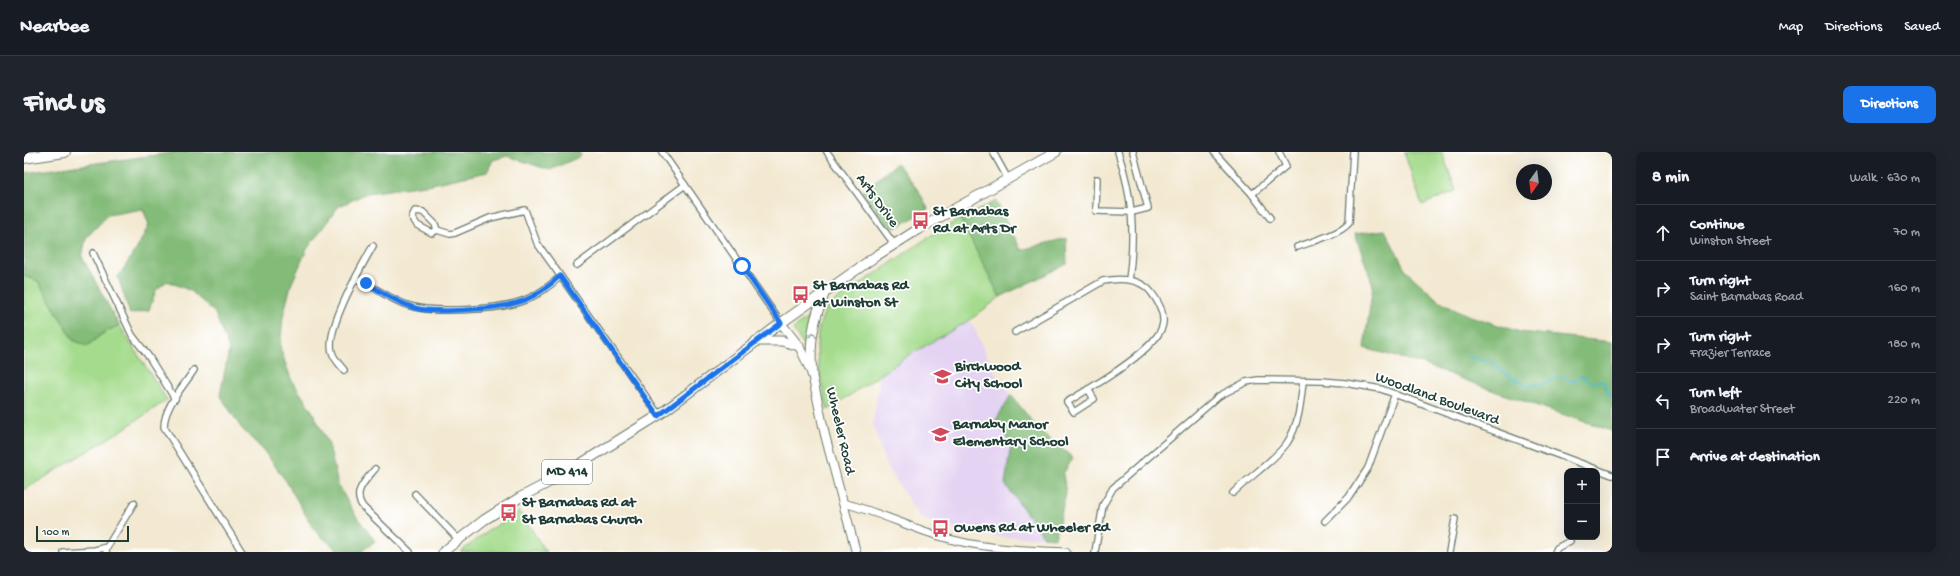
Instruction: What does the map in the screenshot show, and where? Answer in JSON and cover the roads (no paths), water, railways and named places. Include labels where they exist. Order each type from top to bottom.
[{"type":"highway","points":[[24,158],[64,152]]},
{"type":"main road","name":"MD 414","points":[[443,552],[458,539],[519,498],[561,476],[658,416],[756,341],[825,291],[894,244],[1056,152]]},
{"type":"main road","points":[[812,374],[811,350],[815,316],[825,291]]},
{"type":"main road","name":"Wheeler Road","points":[[781,323],[799,346],[812,374],[825,436],[856,552]]},
{"type":"main road","points":[[756,341],[782,341],[799,346]]},
{"type":"street","points":[[662,152],[781,323]]},
{"type":"street","name":"Arts Drive","points":[[827,152],[894,244]]},
{"type":"street","points":[[993,152],[1008,180]]},
{"type":"street","points":[[1118,152],[1132,212],[1133,248],[1129,280]]},
{"type":"street","points":[[1097,179],[1096,211],[1132,212],[1148,208],[1133,152]]},
{"type":"street","points":[[1214,152],[1252,194],[1270,218]]},
{"type":"street","points":[[1252,194],[1286,166],[1279,152]]},
{"type":"street","points":[[1298,247],[1338,231],[1349,223],[1353,152]]},
{"type":"street","points":[[578,265],[685,185]]},
{"type":"street","points":[[437,230],[435,224],[423,212],[418,210],[412,214],[414,222],[432,232],[437,230],[455,233],[490,218],[525,210],[537,243],[658,416]]},
{"type":"street","points":[[344,370],[332,353],[332,333],[338,314],[373,246]]},
{"type":"street","points":[[93,253],[132,335],[149,357],[175,399]]},
{"type":"street","points":[[356,279],[406,305],[435,311],[461,310],[517,303],[537,294],[560,276]]},
{"type":"street","points":[[1015,332],[1103,281],[1118,279],[1129,280],[1141,284],[1153,295],[1162,311],[1163,323],[1161,329],[1150,344],[1138,355],[1067,402],[1074,412],[1094,399],[1088,389]]},
{"type":"street","points":[[194,370],[166,415],[164,427],[242,552]]},
{"type":"street","points":[[1233,493],[1278,452],[1289,439],[1296,422],[1303,381]]},
{"type":"street","name":"Woodland Boulevard","points":[[1095,552],[1103,505],[1113,488],[1219,396],[1246,382],[1303,381],[1360,385],[1395,394],[1612,475]]},
{"type":"street","points":[[1325,522],[1348,496],[1368,468],[1395,394]]},
{"type":"street","points":[[375,469],[360,487],[358,501],[410,552]]},
{"type":"street","points":[[415,494],[458,539]]},
{"type":"street","points":[[63,552],[106,550],[134,503]]},
{"type":"street","points":[[843,503],[875,512],[940,536],[966,543],[989,547],[1066,552]]},
{"type":"street","points":[[1449,552],[1455,519]]},
{"type":"street","points":[[1555,552],[1557,548],[1570,541]]},
{"type":"waterway","points":[[1467,357],[1492,362],[1507,375],[1528,386],[1546,383],[1555,378],[1563,377],[1574,382],[1581,376],[1586,377],[1590,382],[1595,383],[1599,380],[1604,382],[1607,394],[1612,395]]},
{"type":"place","name":"St Barnabas Rd at Arts Dr","points":[[920,221]]},
{"type":"place","name":"St Barnabas Rd at Winston St","points":[[800,295]]},
{"type":"place","name":"Birchwood City School","points":[[942,376]]},
{"type":"place","name":"Barnaby Manor Elementary School","points":[[940,434]]},
{"type":"place","name":"St Barnabas Rd at St Barnabas Church","points":[[509,512]]},
{"type":"place","name":"Owens Rd at Wheeler Rd","points":[[941,528]]}]
